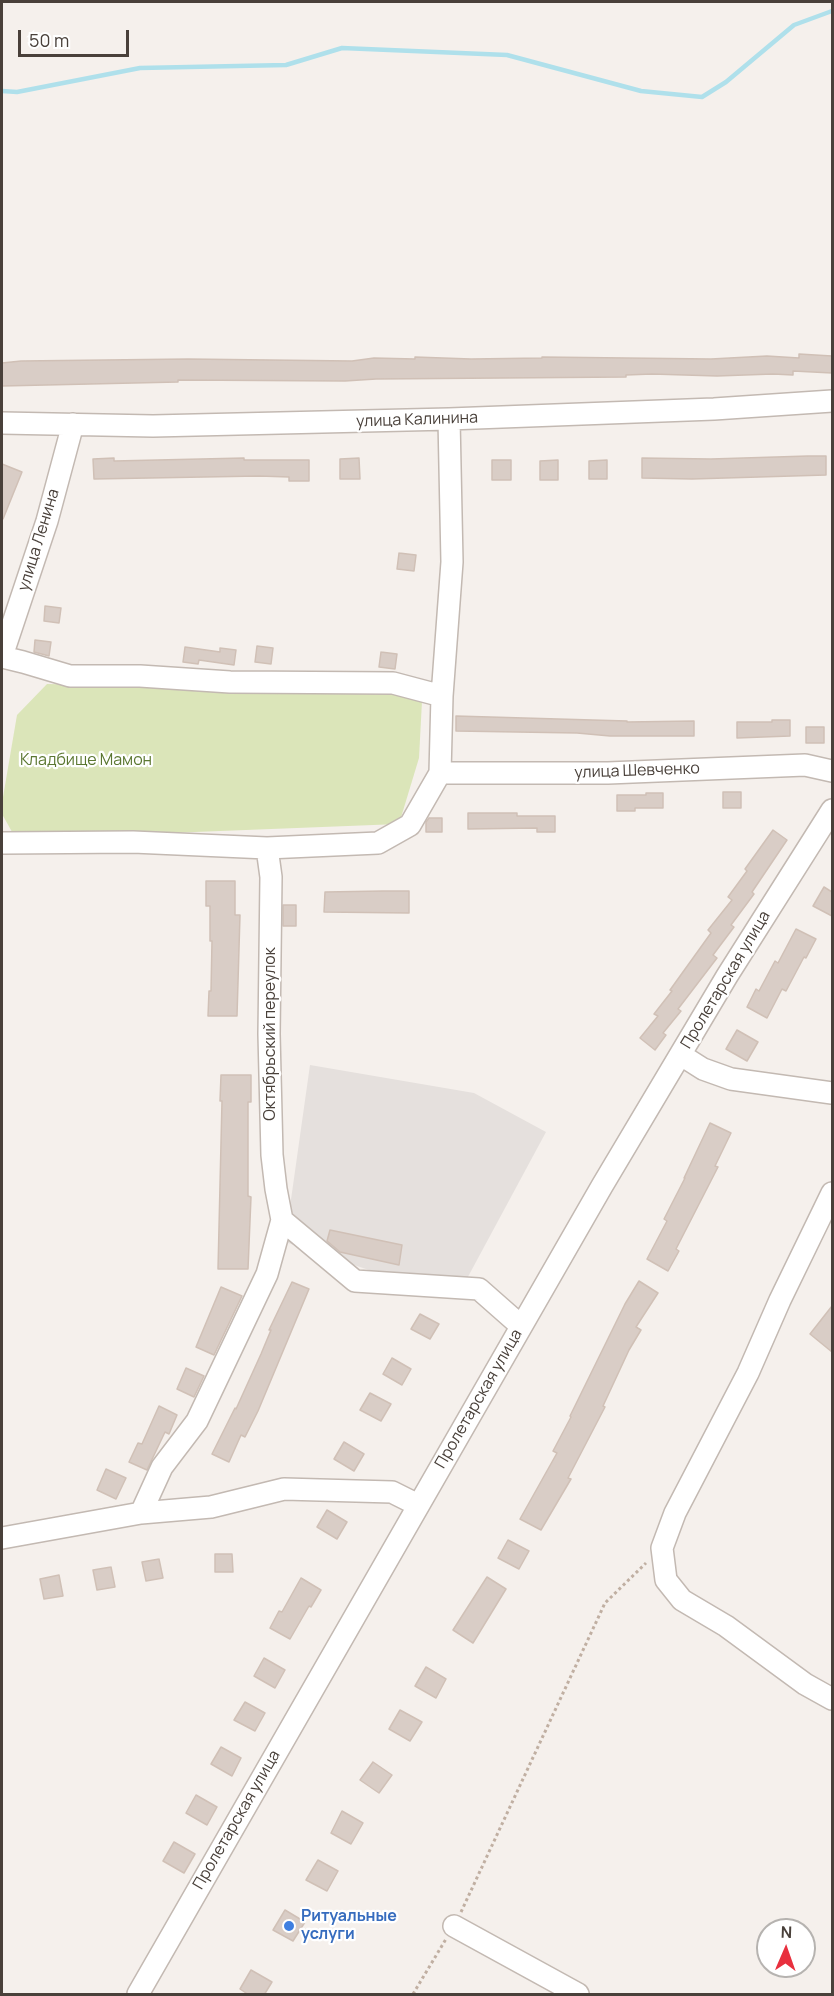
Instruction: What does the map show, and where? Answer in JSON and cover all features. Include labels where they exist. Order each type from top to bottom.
[{"type":"street","name":"улица Калинина","points":[[2,423],[153,426],[449,420],[714,409],[832,401]]},
{"type":"street","points":[[2,843],[133,842],[267,848],[378,843],[410,825],[440,773],[442,696],[452,562],[449,420]]},
{"type":"street","name":"улица Ленина","points":[[2,657],[47,521],[73,424]]},
{"type":"street","points":[[2,657],[70,676],[140,676],[230,682],[393,683],[442,696]]},
{"type":"street","name":"улица Шевченко","points":[[440,773],[608,773],[805,765],[832,771]]},
{"type":"street","name":"Пролетарская улица","points":[[138,1995],[602,1186],[727,976],[832,810]]},
{"type":"street","name":"Октябрьский переулок","points":[[141,1513],[162,1467],[197,1421],[267,1274],[282,1220],[276,1189],[272,1144],[269,1034],[271,877],[267,848]]},
{"type":"street","points":[[681,1055],[703,1069],[731,1079],[832,1093]]},
{"type":"street","points":[[832,1193],[780,1300],[748,1373],[675,1513],[662,1548],[666,1580],[682,1600],[726,1626],[805,1684],[832,1699]]},
{"type":"street","points":[[282,1220],[355,1281],[479,1289],[521,1326]]},
{"type":"street","points":[[2,1538],[141,1513],[212,1507],[284,1489],[392,1492],[418,1505]]},
{"type":"street","points":[[454,1926],[578,1995]]},
{"type":"path","points":[[413,1995],[454,1926],[605,1603],[662,1548]]},
{"type":"shaded area","points":[[310,1065],[474,1093],[546,1132],[456,1299],[285,1242]]},
{"type":"green space","name":"Кладбище Мамон","points":[[47,684],[388,691],[422,701],[419,758],[399,824],[16,839],[2,814],[2,803],[17,715]]},
{"type":"building","points":[[799,354],[832,356],[832,373],[793,371],[793,375],[652,374],[626,375],[626,377],[345,381],[178,380],[178,382],[2,386],[2,363],[21,361],[188,359],[352,361],[374,358],[415,359],[415,357],[711,359],[767,356],[799,358]]},
{"type":"building","points":[[826,456],[826,475],[692,479],[642,478],[642,458],[711,459]]},
{"type":"building","points":[[114,458],[114,461],[244,458],[244,460],[309,460],[309,481],[289,481],[289,477],[259,476],[94,479],[93,459]]},
{"type":"building","points":[[359,458],[360,479],[340,479],[340,459]]},
{"type":"building","points":[[492,460],[511,460],[511,480],[492,480]]},
{"type":"building","points":[[558,460],[558,480],[540,480],[540,461]]},
{"type":"building","points":[[607,460],[607,479],[589,479],[589,461]]},
{"type":"building","points":[[2,464],[22,472],[3,519],[2,519]]},
{"type":"building","points":[[399,553],[416,555],[414,571],[397,569]]},
{"type":"building","points":[[45,606],[61,608],[59,623],[44,621]]},
{"type":"building","points":[[35,640],[51,642],[49,656],[34,652]]},
{"type":"building","points":[[257,646],[273,648],[271,664],[255,662]]},
{"type":"building","points":[[185,647],[220,652],[220,648],[236,650],[234,665],[199,660],[198,664],[183,662]]},
{"type":"building","points":[[381,652],[397,654],[395,669],[379,667]]},
{"type":"building","points":[[456,716],[627,722],[694,721],[694,736],[456,731]]},
{"type":"building","points":[[772,720],[790,720],[790,736],[737,738],[737,722],[772,722]]},
{"type":"building","points":[[806,727],[824,727],[824,743],[806,743]]},
{"type":"building","points":[[723,792],[741,792],[741,808],[723,808]]},
{"type":"building","points":[[646,793],[663,793],[663,808],[635,808],[635,811],[617,811],[617,795],[646,795]]},
{"type":"building","points":[[468,813],[555,816],[555,832],[537,832],[537,828],[468,829]]},
{"type":"building","points":[[429,818],[442,818],[442,832],[426,832],[426,822]]},
{"type":"building","points":[[773,830],[787,840],[752,892],[754,894],[731,925],[734,927],[713,955],[717,958],[678,1009],[681,1011],[663,1033],[666,1035],[655,1050],[640,1038],[658,1016],[654,1014],[711,933],[708,930],[732,900],[728,897]]},
{"type":"building","points":[[206,881],[235,881],[235,915],[240,915],[237,1016],[208,1016],[212,941],[210,941],[210,906],[206,906]]},
{"type":"building","points":[[824,887],[832,892],[832,916],[813,906]]},
{"type":"building","points":[[409,891],[409,913],[324,912],[325,892]]},
{"type":"building","points":[[283,905],[296,905],[296,926],[283,926]]},
{"type":"building","points":[[796,929],[816,939],[786,991],[782,989],[767,1018],[747,1007],[756,989],[759,991],[775,961],[778,963]]},
{"type":"building","points":[[737,1030],[758,1042],[747,1061],[726,1049]]},
{"type":"building","points":[[221,1075],[251,1075],[251,1102],[248,1102],[248,1196],[251,1197],[248,1269],[218,1269]]},
{"type":"building","points":[[710,1123],[731,1133],[715,1166],[718,1167],[676,1249],[679,1251],[668,1271],[647,1259],[667,1221],[664,1219]]},
{"type":"building","points":[[330,1230],[402,1245],[399,1265],[340,1252],[327,1241]]},
{"type":"building","points":[[639,1281],[658,1293],[636,1327],[641,1330],[629,1350],[603,1406],[605,1407],[568,1478],[571,1479],[541,1530],[520,1519],[557,1453],[553,1451],[625,1304]]},
{"type":"building","points":[[292,1282],[309,1289],[258,1411],[245,1437],[241,1435],[229,1462],[212,1454],[236,1409]]},
{"type":"building","points":[[221,1287],[242,1296],[214,1355],[196,1347]]},
{"type":"building","points":[[832,1306],[832,1352],[810,1334]]},
{"type":"building","points":[[420,1314],[439,1324],[430,1339],[411,1329]]},
{"type":"building","points":[[392,1358],[411,1369],[402,1385],[383,1374]]},
{"type":"building","points":[[186,1368],[204,1376],[194,1397],[177,1389]]},
{"type":"building","points":[[370,1393],[391,1404],[381,1421],[360,1410]]},
{"type":"building","points":[[159,1406],[177,1415],[169,1434],[165,1432],[147,1470],[129,1462],[138,1443],[142,1444]]},
{"type":"building","points":[[344,1442],[364,1454],[354,1471],[334,1459]]},
{"type":"building","points":[[106,1469],[126,1478],[116,1499],[97,1490]]},
{"type":"building","points":[[327,1510],[347,1522],[337,1539],[317,1527]]},
{"type":"building","points":[[508,1540],[529,1551],[519,1569],[498,1558]]},
{"type":"building","points":[[215,1554],[232,1554],[233,1572],[215,1572]]},
{"type":"building","points":[[159,1559],[163,1578],[146,1581],[142,1562]]},
{"type":"building","points":[[111,1567],[115,1587],[97,1590],[93,1570]]},
{"type":"building","points":[[59,1575],[63,1596],[44,1599],[40,1579]]},
{"type":"building","points":[[487,1577],[506,1589],[473,1643],[453,1630]]},
{"type":"building","points":[[301,1578],[321,1590],[290,1639],[270,1628]]},
{"type":"building","points":[[264,1658],[285,1670],[275,1688],[254,1676]]},
{"type":"building","points":[[426,1667],[446,1679],[436,1698],[415,1686]]},
{"type":"building","points":[[245,1702],[265,1713],[255,1731],[234,1720]]},
{"type":"building","points":[[400,1710],[422,1722],[410,1741],[389,1729]]},
{"type":"building","points":[[221,1747],[241,1758],[232,1776],[211,1764]]},
{"type":"building","points":[[373,1762],[392,1775],[379,1793],[360,1780]]},
{"type":"building","points":[[196,1795],[217,1807],[207,1825],[186,1813]]},
{"type":"building","points":[[342,1811],[363,1823],[351,1844],[331,1833]]},
{"type":"building","points":[[174,1842],[195,1854],[184,1873],[163,1861]]},
{"type":"building","points":[[318,1860],[338,1871],[327,1891],[306,1880]]},
{"type":"building","name":"Ритуальные услуги","points":[[285,1910],[305,1922],[293,1941],[273,1930]]},
{"type":"building","points":[[251,1970],[272,1982],[264,1995],[249,1995],[240,1989]]},
{"type":"waterway","points":[[2,91],[17,92],[140,68],[286,65],[342,48],[507,55],[641,91],[702,97],[726,82],[794,25],[832,11]]},
{"type":"place","name":"Ритуальные услуги","points":[[289,1926]]}]
